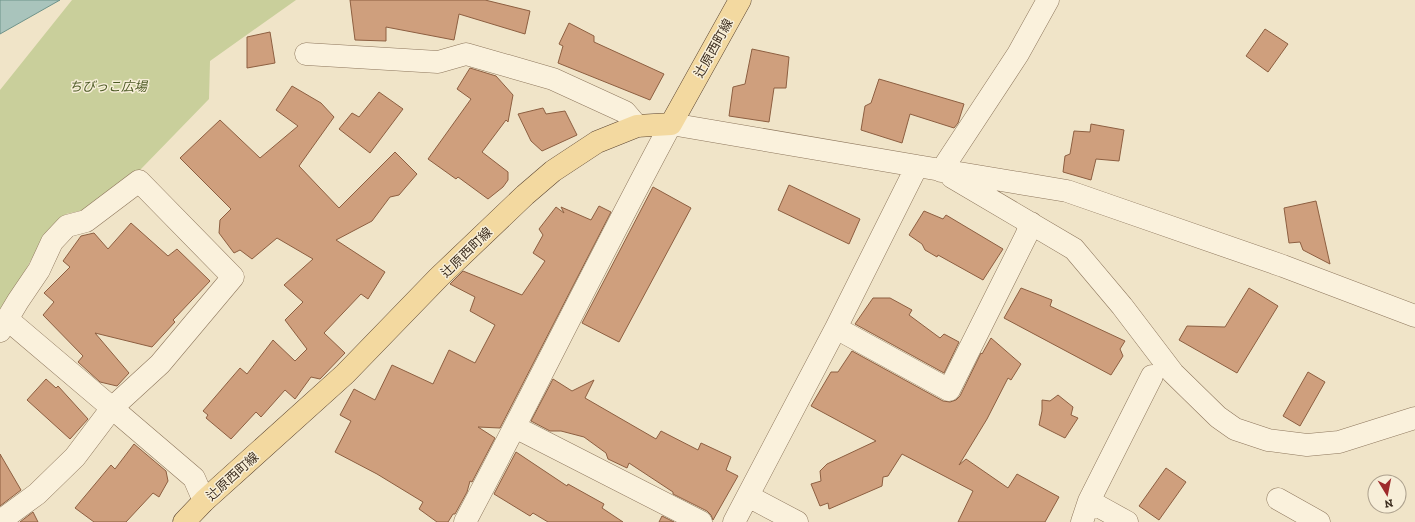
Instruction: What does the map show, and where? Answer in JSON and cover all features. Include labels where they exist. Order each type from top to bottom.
[{"type":"main road","name":"辻原西町線","points":[[184,522],[204,501],[345,374],[440,277],[525,195],[553,171],[598,142],[637,126],[671,124],[740,0]]},
{"type":"street","points":[[941,171],[1018,54],[1048,0]]},
{"type":"street","points":[[306,54],[438,62],[466,54],[553,79],[625,112],[637,126]]},
{"type":"street","points":[[465,522],[515,427],[636,188],[671,124],[941,171],[1067,191],[1283,266],[1415,316]]},
{"type":"street","points":[[734,522],[836,328],[917,166]]},
{"type":"street","points":[[941,171],[1074,249],[1122,306],[1173,374],[1218,417],[1235,429],[1268,440],[1307,444],[1339,442],[1415,418]]},
{"type":"street","points":[[0,521],[37,494],[75,457],[112,408],[160,364],[233,277],[138,181],[86,222],[67,226],[52,242],[39,270],[3,325],[112,408],[194,478],[204,501]]},
{"type":"street","points":[[836,328],[949,390],[1026,236],[1031,223]]},
{"type":"street","points":[[1082,522],[1089,501],[1152,376]]},
{"type":"street","points":[[515,427],[701,522]]},
{"type":"street","points":[[748,496],[797,522]]},
{"type":"street","points":[[1278,499],[1319,522]]},
{"type":"street","points":[[1089,501],[1127,522]]},
{"type":"green space","name":"ちびっこ広場","points":[[72,0],[296,0],[210,61],[209,99],[141,169],[84,210],[66,214],[44,236],[0,317],[0,90]]},
{"type":"water","points":[[0,0],[60,0],[0,34]]},
{"type":"building","points":[[350,0],[485,0],[530,11],[525,34],[459,14],[454,40],[386,27],[386,41],[355,40]]},
{"type":"building","points":[[569,23],[594,36],[594,42],[664,74],[650,100],[558,63],[563,46],[559,44]]},
{"type":"building","points":[[1265,29],[1288,44],[1268,72],[1246,56]]},
{"type":"building","points":[[270,32],[275,63],[247,68],[247,37]]},
{"type":"building","points":[[752,49],[789,57],[786,88],[774,88],[769,122],[729,116],[733,87],[745,84]]},
{"type":"building","points":[[470,68],[496,76],[513,95],[508,122],[506,120],[482,152],[508,172],[508,180],[503,187],[488,199],[458,177],[456,179],[428,159],[471,99],[457,89]]},
{"type":"building","points":[[879,79],[964,104],[958,123],[954,128],[910,114],[902,143],[861,130],[865,106],[871,103]]},
{"type":"building","points":[[292,86],[321,103],[334,117],[299,166],[339,208],[395,152],[417,174],[399,195],[390,197],[372,221],[336,240],[385,272],[368,299],[361,294],[324,333],[345,353],[320,379],[311,377],[295,399],[285,390],[261,417],[256,412],[231,439],[206,418],[208,415],[203,411],[240,368],[247,374],[273,340],[295,361],[307,349],[285,320],[303,302],[284,285],[313,259],[277,238],[252,259],[240,250],[234,253],[219,233],[220,220],[231,209],[180,158],[220,120],[260,158],[298,126],[276,110]]},
{"type":"building","points":[[379,92],[403,109],[370,153],[339,129],[352,113],[359,117]]},
{"type":"building","points":[[543,108],[546,114],[565,111],[577,135],[542,151],[531,141],[518,114]]},
{"type":"building","points":[[1091,124],[1124,130],[1119,161],[1096,159],[1091,180],[1063,172],[1065,156],[1070,154],[1074,131],[1090,132]]},
{"type":"building","points":[[789,185],[860,219],[849,244],[778,210]]},
{"type":"building","points":[[653,187],[691,208],[619,342],[582,323]]},
{"type":"building","points":[[1316,201],[1330,264],[1303,250],[1300,242],[1289,243],[1284,208]]},
{"type":"building","points":[[599,206],[611,212],[500,428],[478,427],[495,438],[472,482],[470,481],[467,492],[455,514],[453,514],[448,522],[437,522],[419,509],[423,502],[377,474],[335,452],[351,421],[340,415],[354,389],[375,400],[392,365],[433,384],[449,350],[475,363],[495,325],[470,311],[475,297],[450,284],[463,271],[522,295],[545,261],[533,253],[543,235],[539,229],[556,207],[564,213],[561,207],[591,220]]},
{"type":"building","points":[[924,211],[943,219],[946,215],[1003,249],[983,280],[938,255],[937,257],[925,250],[922,244],[909,235]]},
{"type":"building","points":[[131,223],[168,256],[177,249],[210,281],[173,320],[175,322],[152,347],[95,333],[129,373],[117,386],[100,382],[78,362],[83,356],[43,315],[54,302],[44,293],[70,267],[63,261],[81,236],[94,233],[108,249]]},
{"type":"building","points":[[1021,288],[1052,300],[1050,306],[1125,341],[1120,349],[1123,356],[1111,375],[1004,318]]},
{"type":"building","points":[[1249,288],[1278,306],[1237,373],[1179,340],[1187,326],[1225,327]]},
{"type":"building","points":[[873,298],[890,298],[912,310],[909,315],[940,338],[944,334],[959,342],[944,373],[855,324]]},
{"type":"building","points":[[991,338],[1021,364],[1011,380],[1008,378],[987,419],[959,465],[966,459],[1008,488],[1017,474],[1059,497],[1045,522],[958,522],[973,491],[902,454],[888,476],[883,477],[882,486],[829,509],[828,503],[820,506],[811,484],[821,481],[820,471],[827,464],[876,441],[811,406],[831,372],[838,372],[852,351],[943,401],[950,402],[956,400],[960,396],[981,353],[982,354]]},
{"type":"building","points":[[1308,372],[1325,382],[1300,426],[1283,416]]},
{"type":"building","points":[[46,379],[56,388],[58,386],[88,419],[70,439],[27,400]]},
{"type":"building","points":[[553,379],[572,391],[594,380],[585,398],[656,439],[661,431],[698,450],[701,443],[731,457],[726,470],[738,476],[713,520],[707,511],[673,494],[673,492],[629,463],[627,468],[608,459],[606,453],[584,437],[561,431],[550,431],[531,421]]},
{"type":"building","points":[[1058,395],[1073,407],[1071,415],[1078,418],[1065,438],[1039,425],[1042,411],[1042,400],[1050,401]]},
{"type":"building","points":[[134,444],[166,471],[168,481],[159,497],[153,493],[126,522],[94,522],[75,508],[111,465],[115,469]]},
{"type":"building","points":[[516,452],[567,486],[568,484],[604,504],[602,508],[623,522],[548,522],[533,513],[530,516],[494,494]]},
{"type":"building","points":[[0,454],[21,490],[0,506]]},
{"type":"building","points":[[1166,468],[1186,482],[1159,520],[1139,506]]},
{"type":"building","points":[[33,512],[38,522],[20,522]]},
{"type":"building","points":[[662,516],[674,522],[659,522]]}]
